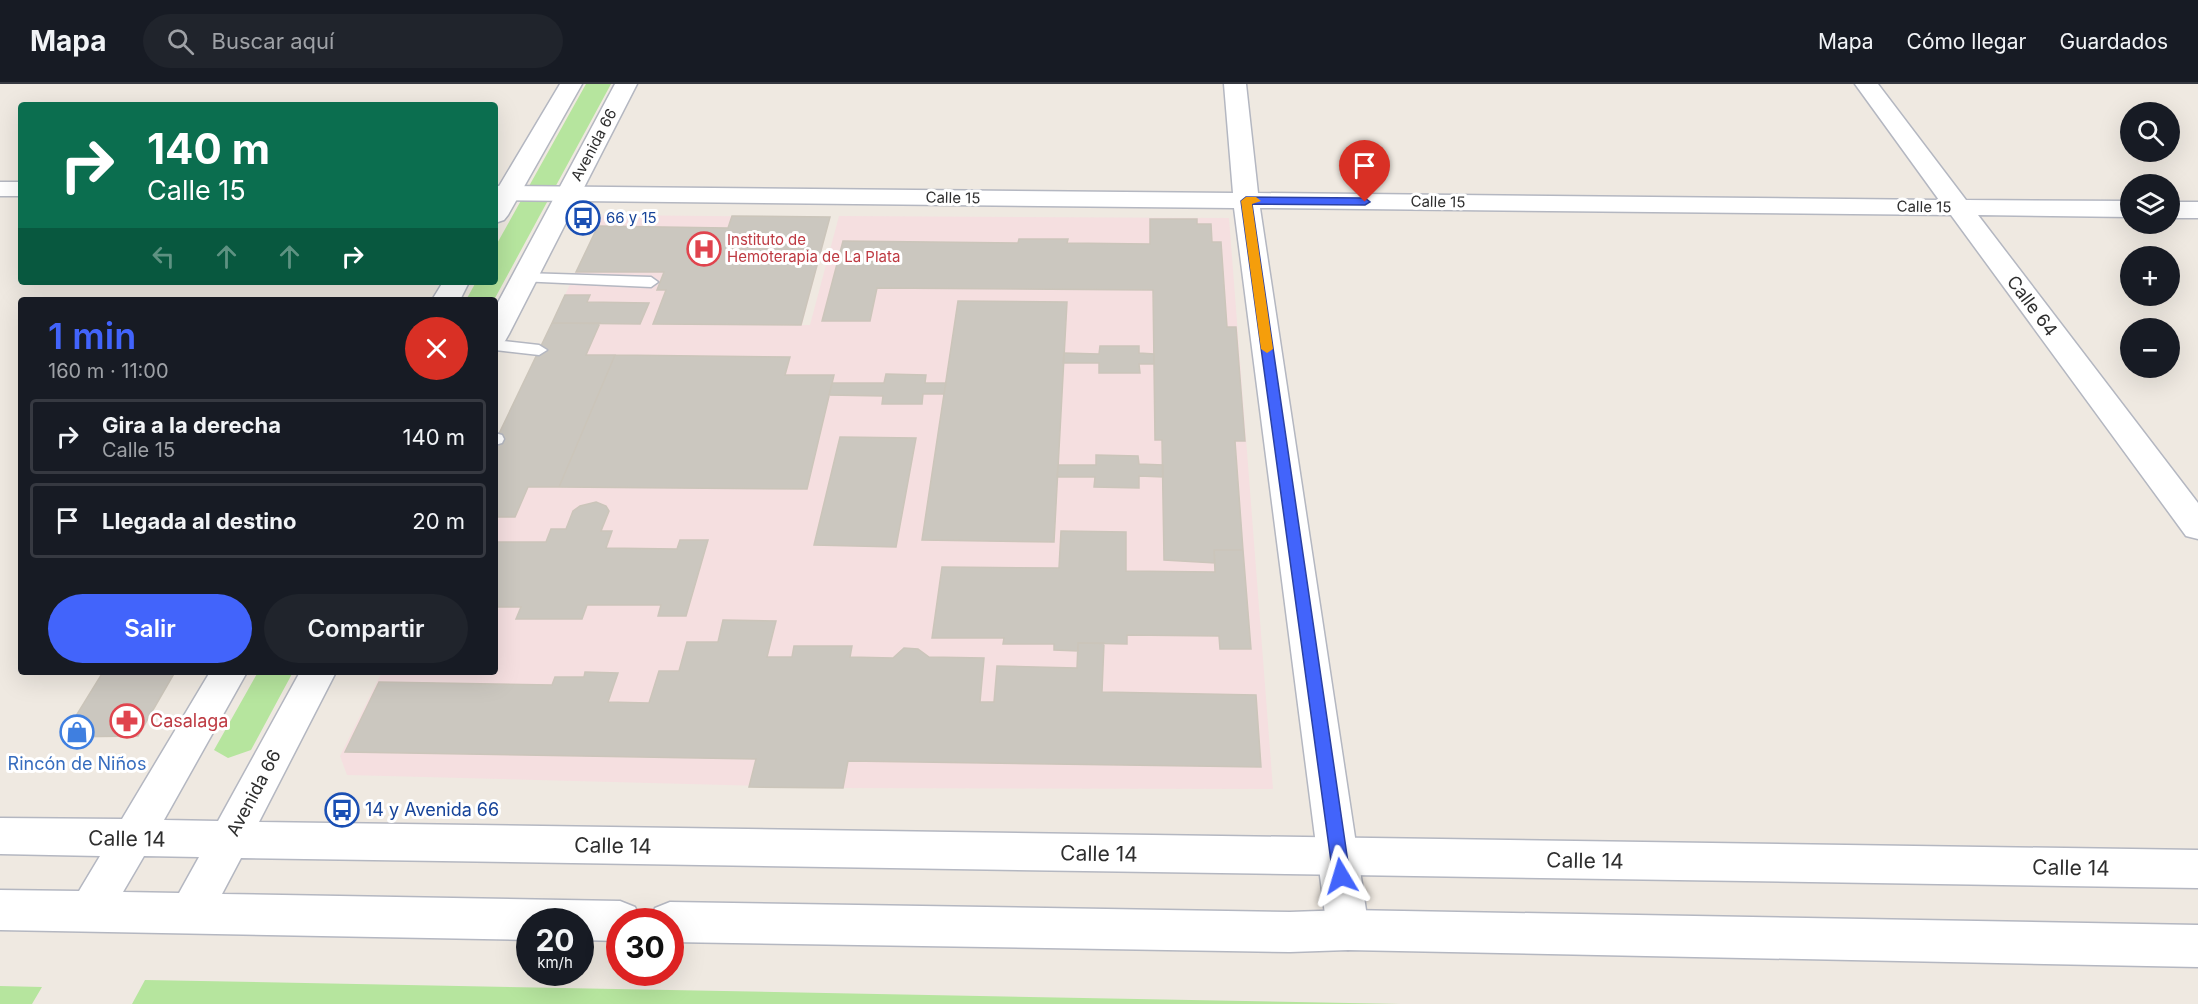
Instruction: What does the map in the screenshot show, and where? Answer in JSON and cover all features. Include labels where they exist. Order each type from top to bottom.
[{"type":"main road","points":[[501,193],[571,84]]},
{"type":"main road","name":"Avenida 66","points":[[498,328],[626,84]]},
{"type":"main road","points":[[1235,84],[1246,201],[1348,930]]},
{"type":"main road","name":"Calle 64","points":[[1866,84],[2198,527]]},
{"type":"main road","points":[[0,189],[18,189]]},
{"type":"main road","name":"Calle 15","points":[[501,193],[2120,209]]},
{"type":"main road","points":[[2180,210],[2198,210]]},
{"type":"main road","points":[[89,913],[228,675]]},
{"type":"main road","name":"Avenida 66","points":[[190,914],[316,675]]},
{"type":"main road","name":"Calle 14","points":[[0,836],[2198,869]]},
{"type":"main road","points":[[0,910],[606,921]]},
{"type":"main road","points":[[684,922],[1290,932],[1348,930],[2198,946]]},
{"type":"lane","points":[[524,278],[651,282]]},
{"type":"lane","points":[[498,345],[538,350]]},
{"type":"shaded area","points":[[603,215],[830,217],[802,325],[810,325],[839,216],[1229,218],[1273,789],[843,788],[347,775],[340,756],[380,675],[498,675],[498,436]]},
{"type":"green space","points":[[586,84],[611,84],[496,297],[468,297],[474,285],[498,285],[498,242]]},
{"type":"green space","points":[[256,675],[291,675],[251,750],[228,758],[214,750]]},
{"type":"green space","points":[[145,980],[1401,1004],[132,1004]]},
{"type":"green space","points":[[0,986],[42,987],[32,1004],[0,1004]]},
{"type":"building","name":"Instituto de Hemoterapia de La Plata","points":[[732,216],[830,217],[801,325],[653,324],[666,290],[657,290],[664,272],[576,272],[598,226],[728,228]]},
{"type":"building","points":[[1150,219],[1197,219],[1197,224],[1211,224],[1212,242],[1221,242],[1227,327],[1236,327],[1245,441],[1235,441],[1243,550],[1214,550],[1215,563],[1164,560],[1162,440],[1155,440],[1153,290],[877,288],[870,321],[822,321],[843,241],[1018,243],[1019,239],[1068,239],[1067,243],[1150,244]]},
{"type":"building","points":[[565,295],[590,295],[587,302],[649,303],[640,324],[552,323]]},
{"type":"building","points":[[958,301],[1067,302],[1054,542],[922,540]]},
{"type":"building","points":[[552,323],[600,323],[586,355],[615,355],[559,487],[528,487],[515,517],[498,517],[498,436]]},
{"type":"building","points":[[1100,346],[1139,346],[1139,353],[1154,354],[1154,364],[1139,364],[1140,373],[1099,373],[1099,363],[1063,363],[1064,353],[1099,354]]},
{"type":"building","points":[[615,355],[790,357],[785,375],[834,375],[807,489],[559,487]]},
{"type":"building","points":[[886,374],[926,375],[925,383],[946,383],[944,394],[923,394],[922,404],[882,404],[883,396],[829,395],[832,383],[884,383]]},
{"type":"building","points":[[840,437],[916,438],[896,547],[814,545]]},
{"type":"building","points":[[1096,455],[1138,456],[1139,464],[1163,465],[1163,477],[1139,476],[1139,488],[1094,487],[1095,477],[1057,477],[1058,465],[1096,465]]},
{"type":"building","points":[[596,502],[606,506],[609,511],[601,531],[612,531],[606,548],[677,549],[680,540],[708,540],[686,616],[658,616],[661,605],[587,605],[582,619],[516,619],[521,607],[498,607],[498,542],[546,542],[551,529],[566,529],[573,511],[580,506]]},
{"type":"building","points":[[1061,531],[1126,532],[1126,571],[1215,572],[1214,550],[1243,550],[1251,649],[1220,649],[1219,636],[1127,635],[1127,644],[1078,643],[1078,651],[1054,650],[1054,644],[1003,644],[1004,638],[932,638],[942,567],[1059,568]]},
{"type":"building","points":[[723,620],[776,621],[767,657],[792,657],[794,646],[852,646],[850,657],[893,658],[904,648],[918,649],[929,657],[984,658],[980,702],[994,702],[997,666],[1077,668],[1078,643],[1104,643],[1102,692],[1256,695],[1261,767],[848,761],[843,788],[749,787],[756,759],[345,752],[379,682],[552,685],[555,677],[584,677],[585,672],[618,673],[608,702],[649,703],[659,671],[679,671],[687,642],[718,642]]},
{"type":"building","points":[[101,675],[173,675],[138,736],[63,737]]},
{"type":"slow traffic","points":[[1256,201],[1246,201],[1267,349]]},
{"type":"place","name":"66 y 15","points":[[583,218]]},
{"type":"place","name":"Instituto de Hemoterapia de La Plata","points":[[704,249]]},
{"type":"place","name":"Casalaga","points":[[127,721]]},
{"type":"place","name":"Rincón de Niños","points":[[77,732]]},
{"type":"place","name":"14 y Avenida 66","points":[[342,810]]},
{"type":"route","points":[[1341,876],[1246,201],[1365,202]]}]
